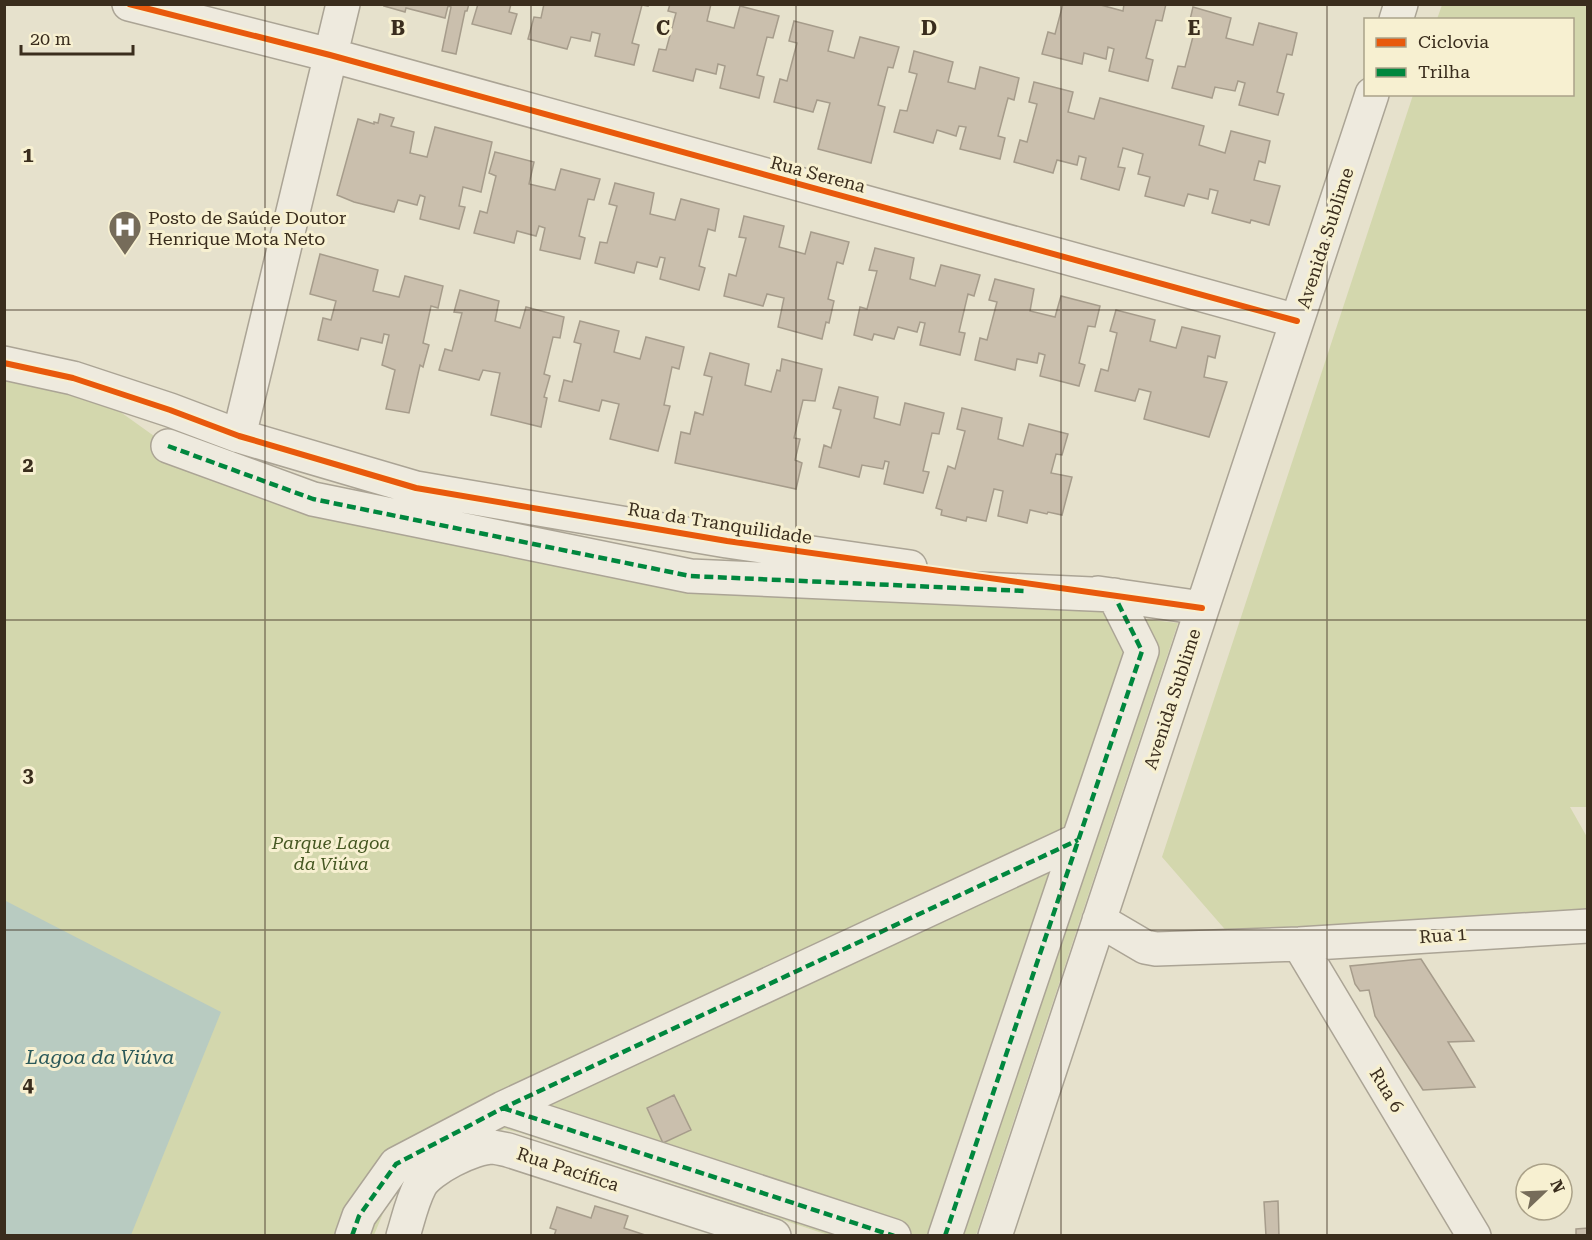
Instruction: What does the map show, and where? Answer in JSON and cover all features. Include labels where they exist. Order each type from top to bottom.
[{"type":"street","name":"Rua Serena","points":[[129,4],[330,55],[1297,321]]},
{"type":"street","points":[[239,436],[343,4]]},
{"type":"street","name":"Avenida Sublime","points":[[995,1236],[1371,96]]},
{"type":"street","name":"Rua da Tranquilidade","points":[[4,363],[73,378],[239,436],[416,488],[727,541],[1202,608]]},
{"type":"street","points":[[168,446],[313,499],[690,576],[1114,595],[1142,651],[945,1236]]},
{"type":"street","points":[[352,1236],[359,1216],[396,1164],[503,1108],[1078,840]]},
{"type":"street","name":"Rua 1","points":[[1099,920],[1145,946],[1156,949],[1299,944],[1587,926]]},
{"type":"street","name":"Rua 6","points":[[1299,944],[1474,1236]]},
{"type":"street","points":[[503,1108],[894,1236]]},
{"type":"street","name":"Rua Pacífica","points":[[403,1236],[420,1185],[434,1172],[452,1161],[491,1147],[512,1150],[774,1236]]},
{"type":"green space","points":[[1442,5],[1587,5],[1588,807],[1570,807],[1587,837],[1587,911],[1229,934],[1162,857],[1413,96],[1574,96],[1574,18],[1437,18]]},
{"type":"green space","name":"Parque Lagoa da Viúva","points":[[5,363],[73,378],[168,446],[690,575],[1114,595],[1125,617],[1178,623],[976,1235],[828,1235],[504,1129],[394,1187],[374,1235],[5,1236]]},
{"type":"water","name":"Lagoa da Viúva","points":[[4,900],[221,1012],[131,1235],[5,1235]]},
{"type":"building","points":[[385,4],[469,4],[465,11],[456,54],[442,51],[451,7],[448,6],[445,18],[406,8],[405,12],[384,6]]},
{"type":"building","points":[[478,4],[511,4],[509,12],[517,14],[511,34],[472,24]]},
{"type":"building","points":[[544,4],[648,4],[648,6],[642,5],[632,43],[639,45],[634,65],[595,56],[600,34],[592,32],[590,41],[571,37],[567,49],[528,39],[534,17],[541,18]]},
{"type":"building","points":[[670,4],[711,4],[707,21],[734,28],[740,6],[779,16],[773,38],[767,37],[757,75],[764,77],[759,98],[720,88],[725,66],[718,64],[716,74],[696,69],[693,81],[653,71],[659,49],[666,50],[676,13],[668,11]]},
{"type":"building","points":[[1063,4],[1097,4],[1123,11],[1124,4],[1166,4],[1162,21],[1156,20],[1146,58],[1153,60],[1148,81],[1109,71],[1114,49],[1108,47],[1106,59],[1084,53],[1082,64],[1042,54],[1048,32],[1055,34]]},
{"type":"building","points":[[1193,7],[1231,18],[1226,38],[1253,45],[1259,23],[1297,33],[1292,55],[1287,54],[1277,92],[1284,94],[1278,115],[1239,105],[1245,83],[1238,81],[1235,91],[1215,87],[1212,98],[1172,88],[1178,66],[1185,67],[1195,29],[1188,28]]},
{"type":"building","points":[[794,21],[833,31],[828,51],[854,58],[860,37],[899,47],[893,68],[888,67],[878,105],[885,107],[871,163],[818,149],[830,103],[817,100],[813,112],[774,102],[780,79],[787,81],[797,43],[789,41]]},
{"type":"building","points":[[914,51],[953,62],[948,82],[975,89],[980,67],[1019,78],[1014,100],[1008,98],[998,136],[1005,138],[1000,159],[960,149],[966,127],[959,126],[956,136],[937,130],[933,143],[894,132],[900,110],[907,111],[917,74],[909,72]]},
{"type":"building","points":[[1034,82],[1073,92],[1068,112],[1094,119],[1100,98],[1204,126],[1199,145],[1225,153],[1231,131],[1270,141],[1265,163],[1259,161],[1254,180],[1280,186],[1269,225],[1251,220],[1250,223],[1212,213],[1218,191],[1210,189],[1208,199],[1188,194],[1184,206],[1145,196],[1150,177],[1138,174],[1143,154],[1123,148],[1118,167],[1125,168],[1119,190],[1081,179],[1086,158],[1079,156],[1077,165],[1057,160],[1053,173],[1014,162],[1020,140],[1027,142],[1037,104],[1029,102]]},
{"type":"building","points":[[380,114],[394,118],[391,126],[414,132],[410,153],[427,157],[435,127],[492,142],[481,192],[463,187],[459,206],[465,207],[459,229],[420,219],[425,197],[420,195],[417,205],[398,200],[394,212],[354,202],[337,195],[358,119],[374,124],[374,122],[378,123]]},
{"type":"building","points":[[495,152],[534,162],[529,184],[555,190],[561,169],[600,179],[594,200],[588,199],[579,236],[585,238],[580,259],[540,250],[545,228],[539,226],[536,236],[517,231],[514,243],[474,233],[480,211],[487,213],[496,176],[489,173]]},
{"type":"building","points":[[615,183],[654,193],[650,214],[675,220],[681,199],[719,209],[715,231],[708,229],[699,266],[705,268],[699,290],[660,279],[665,258],[660,257],[657,267],[637,262],[634,273],[595,263],[600,242],[607,243],[617,206],[609,204]]},
{"type":"building","points":[[744,216],[784,226],[779,247],[805,254],[811,232],[849,242],[843,264],[837,262],[828,299],[834,301],[829,323],[826,322],[822,339],[778,327],[784,298],[767,294],[763,306],[724,296],[729,274],[736,276],[746,238],[739,237]]},
{"type":"building","points":[[875,248],[914,258],[910,279],[935,286],[941,265],[980,275],[974,296],[968,294],[959,332],[965,333],[960,355],[920,345],[925,323],[920,322],[917,332],[898,327],[894,339],[874,334],[872,340],[854,335],[860,307],[867,309],[877,271],[869,270]]},
{"type":"building","points":[[320,254],[378,270],[373,291],[399,297],[405,276],[443,286],[438,308],[431,306],[423,343],[429,345],[423,367],[420,365],[409,413],[386,409],[395,370],[382,365],[389,335],[384,334],[382,343],[361,338],[358,350],[318,340],[323,318],[331,320],[336,301],[310,294]]},
{"type":"building","points":[[995,279],[1034,289],[1030,311],[1055,317],[1061,296],[1100,306],[1095,327],[1088,326],[1079,363],[1085,365],[1079,386],[1040,376],[1045,355],[1039,353],[1037,363],[1017,359],[1015,370],[975,360],[980,338],[987,340],[997,302],[989,300]]},
{"type":"building","points":[[460,290],[499,301],[495,321],[520,328],[526,307],[564,317],[560,338],[553,337],[544,374],[550,376],[544,397],[547,398],[541,427],[491,415],[500,373],[483,370],[479,380],[439,370],[445,349],[452,351],[462,313],[454,312]]},
{"type":"building","points":[[1116,310],[1155,320],[1150,341],[1176,348],[1182,327],[1220,336],[1215,358],[1208,356],[1204,377],[1227,382],[1209,437],[1144,419],[1151,392],[1139,389],[1135,401],[1095,391],[1101,369],[1108,371],[1117,333],[1110,331]]},
{"type":"building","points":[[580,321],[619,331],[614,352],[640,359],[646,337],[684,347],[679,369],[672,367],[664,405],[670,406],[658,451],[610,439],[619,404],[602,400],[599,411],[559,401],[564,380],[572,382],[581,344],[574,342]]},
{"type":"building","points":[[710,353],[749,364],[745,385],[771,392],[777,370],[780,371],[782,359],[822,369],[815,401],[803,400],[794,438],[800,439],[795,460],[802,463],[796,489],[675,463],[681,432],[690,434],[695,412],[703,415],[712,377],[704,375]]},
{"type":"building","points":[[839,387],[878,397],[874,418],[900,425],[905,403],[944,413],[939,434],[932,433],[923,471],[929,472],[923,493],[884,484],[889,462],[885,461],[883,469],[862,465],[859,477],[819,467],[824,445],[831,448],[841,410],[833,408]]},
{"type":"building","points":[[962,408],[1002,418],[998,439],[1023,446],[1029,424],[1068,434],[1062,455],[1056,454],[1051,473],[1072,477],[1062,515],[1030,510],[1027,523],[998,516],[1003,491],[994,489],[986,521],[967,517],[966,521],[941,515],[942,510],[936,508],[948,466],[955,469],[965,431],[957,429]]},
{"type":"building","points":[[1421,959],[1474,1041],[1448,1042],[1475,1087],[1423,1090],[1375,1016],[1369,990],[1360,991],[1355,984],[1350,966]]},
{"type":"building","points":[[674,1095],[691,1130],[663,1143],[647,1108]]},
{"type":"building","points":[[1278,1201],[1279,1236],[1266,1236],[1264,1202]]},
{"type":"building","points":[[595,1206],[628,1216],[624,1228],[648,1236],[554,1236],[556,1230],[550,1228],[557,1207],[591,1218]]},
{"type":"building","points":[[1588,1228],[1588,1236],[1576,1236],[1576,1229]]},
{"type":"marked path","points":[[168,446],[313,499],[690,576],[1026,591]]},
{"type":"marked path","points":[[945,1236],[1142,651],[1112,595]]},
{"type":"marked path","points":[[352,1236],[359,1216],[396,1164],[503,1108],[1078,840]]},
{"type":"marked path","points":[[503,1108],[894,1236]]},
{"type":"cycle path","points":[[129,4],[330,55],[1297,321]]},
{"type":"cycle path","points":[[4,363],[73,378],[239,436],[416,488],[727,541],[1202,608]]},
{"type":"place","name":"Posto de Saúde Doutor Henrique Mota Neto","points":[[125,256]]}]
